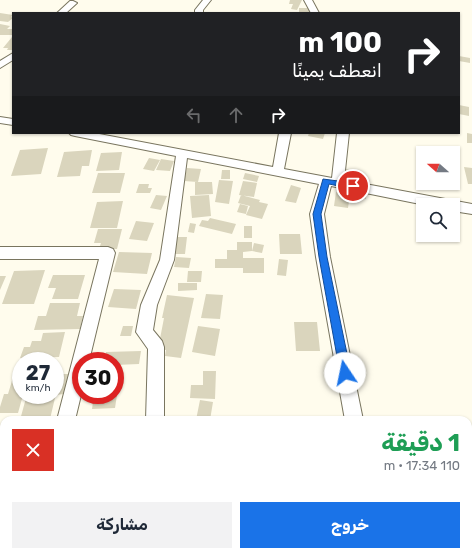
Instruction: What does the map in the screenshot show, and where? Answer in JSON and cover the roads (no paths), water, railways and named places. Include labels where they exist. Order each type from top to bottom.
[{"type":"street","points":[[199,12],[207,0]]},
{"type":"street","points":[[308,0],[314,12]]},
{"type":"street","points":[[62,12],[73,3]]},
{"type":"street","points":[[0,65],[12,57]]},
{"type":"street","points":[[0,120],[12,122]]},
{"type":"street","points":[[87,134],[100,135],[182,154],[416,198]]},
{"type":"street","points":[[278,171],[285,134]]},
{"type":"street","points":[[343,134],[332,182],[317,214],[323,257],[353,416]]},
{"type":"street","points":[[155,416],[156,346],[144,332],[149,305],[167,260],[182,154]]},
{"type":"street","points":[[460,207],[472,209]]},
{"type":"street","points":[[0,253],[108,252],[67,416]]}]
